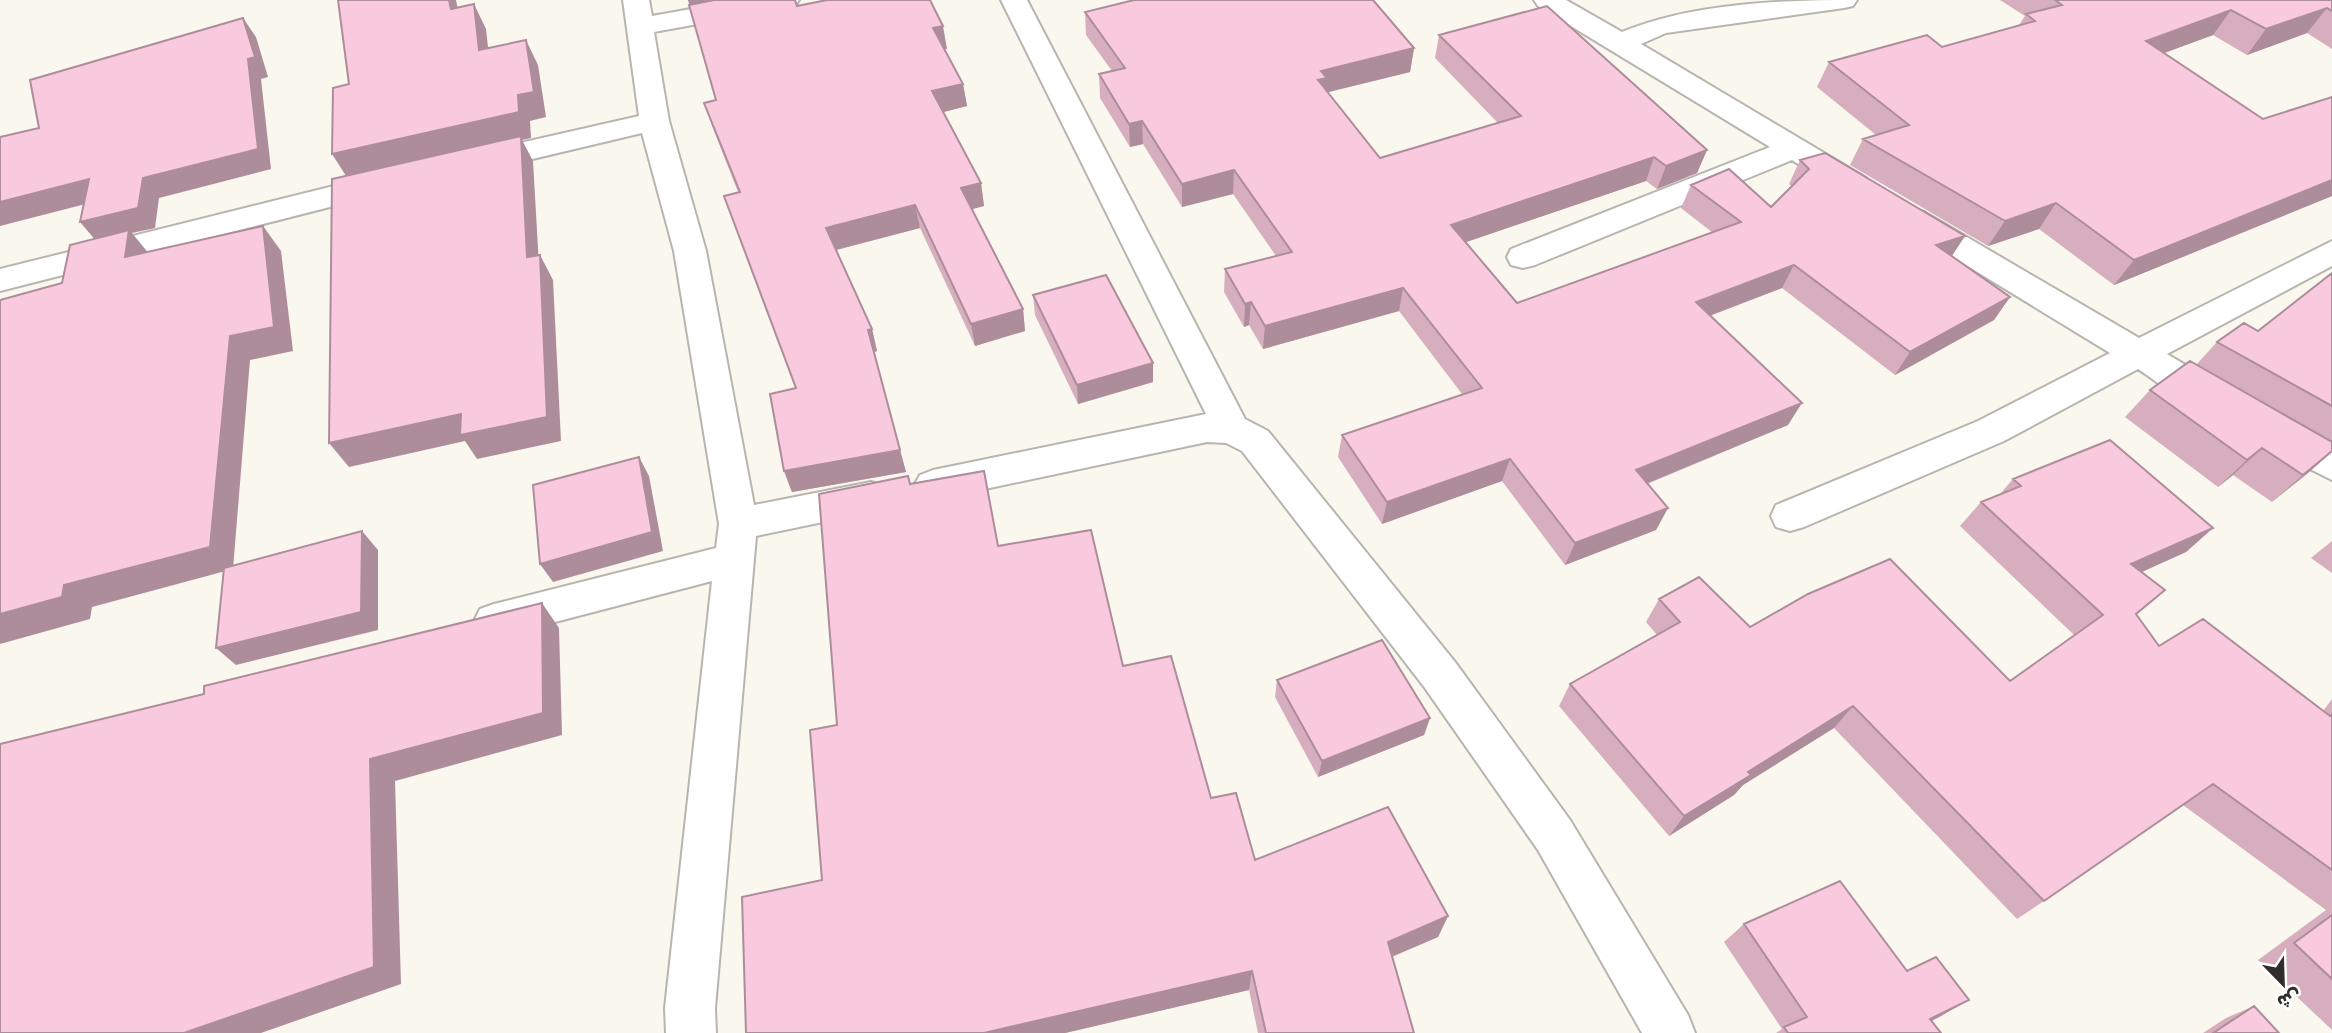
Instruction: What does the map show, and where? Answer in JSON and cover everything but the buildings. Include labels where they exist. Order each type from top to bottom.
[{"type":"street","points":[[691,1033],[690,1008],[735,542],[690,250],[654,121],[638,13],[786,0]]},
{"type":"street","points":[[1014,0],[1231,429]]},
{"type":"street","points":[[1547,0],[2139,355],[2332,466]]},
{"type":"street","points":[[1620,43],[1660,26],[1844,0]]},
{"type":"street","points":[[453,167],[654,121]]},
{"type":"street","points":[[1523,257],[1795,148]]},
{"type":"street","points":[[0,280],[413,177]]},
{"type":"street","points":[[1790,516],[1991,430],[2332,252]]},
{"type":"street","points":[[461,629],[735,542],[1207,428],[1231,429],[1255,441],[1440,675],[1554,835],[1670,1033]]}]
